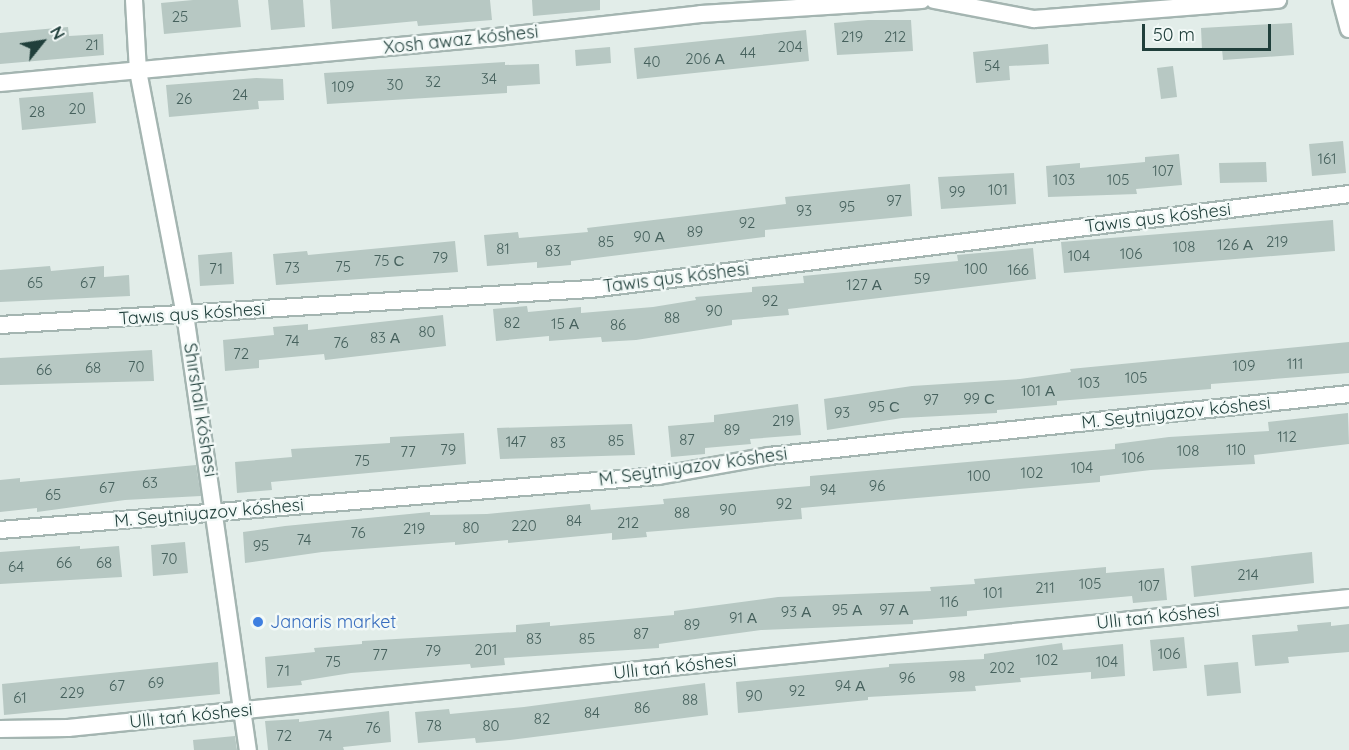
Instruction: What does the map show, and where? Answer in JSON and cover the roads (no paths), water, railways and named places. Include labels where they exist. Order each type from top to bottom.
[{"type":"street","name":"Shırshalı kóshesi","points":[[134,0],[138,71],[185,314],[215,513],[240,711],[248,750]]},
{"type":"street","name":"Xosh awaz kóshesi","points":[[0,83],[701,14],[922,0]]},
{"type":"street","points":[[934,0],[1034,19],[1278,0]]},
{"type":"street","points":[[1341,0],[1349,29]]},
{"type":"street","name":"Tawıs qus kóshesi","points":[[0,325],[591,289],[1349,194]]},
{"type":"street","name":"M. Seytniyazov kóshesi","points":[[0,530],[658,476],[768,456],[1349,394]]},
{"type":"street","name":"Ullı tań kóshesi","points":[[0,729],[68,728],[1349,598]]},
{"type":"place","name":"Janaris market","points":[[258,622]]}]
